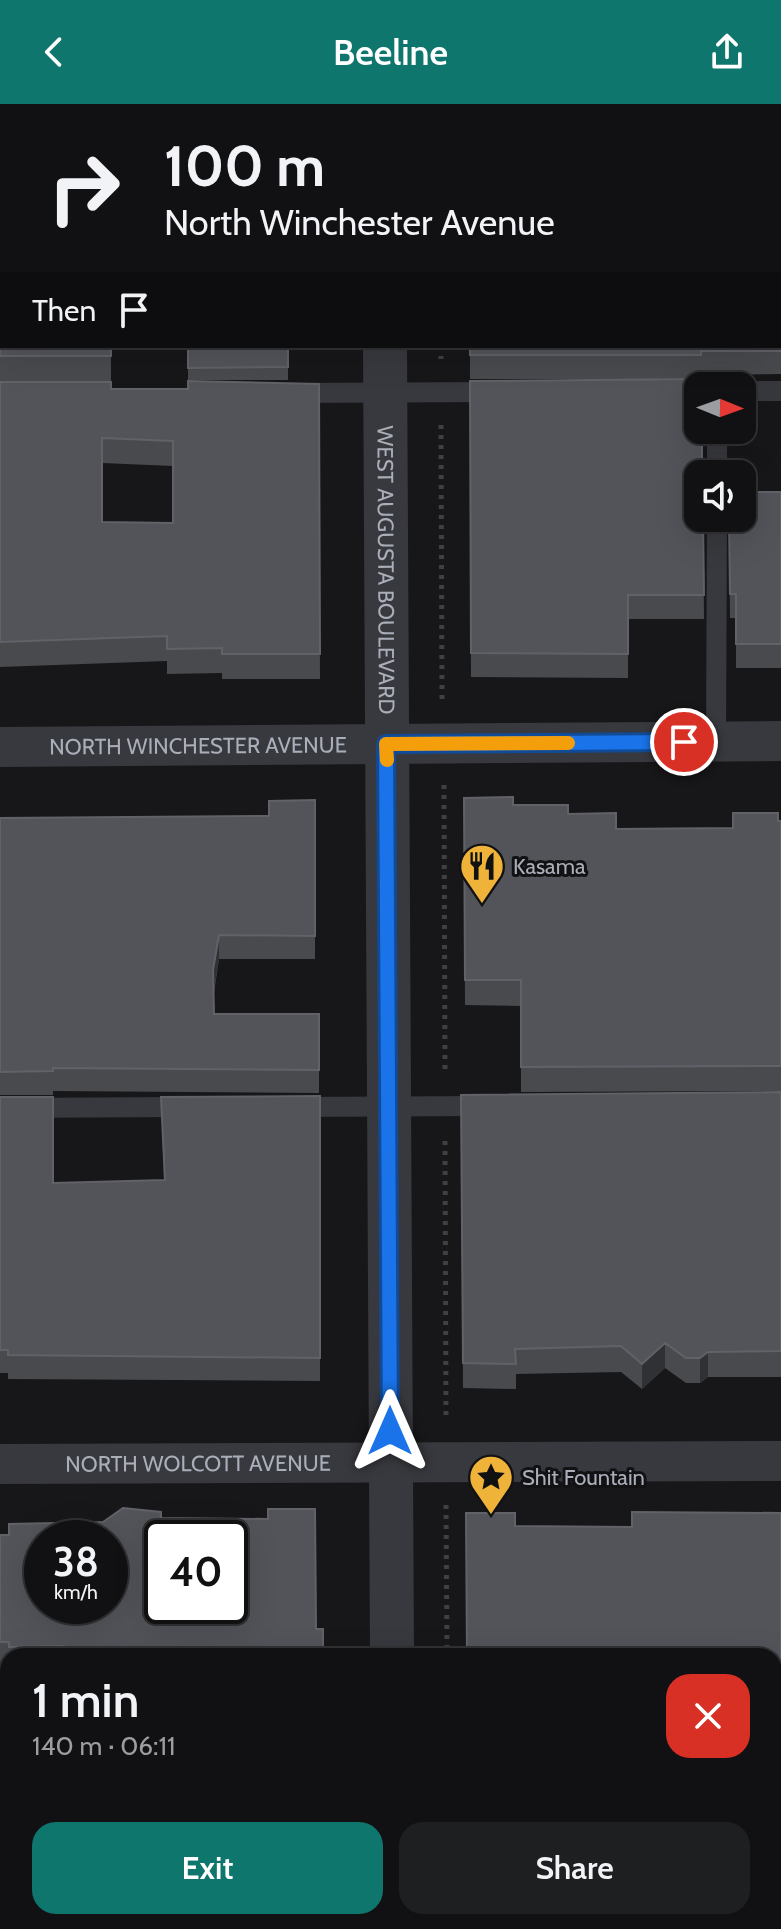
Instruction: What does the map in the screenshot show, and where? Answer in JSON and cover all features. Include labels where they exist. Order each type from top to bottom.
[{"type":"street","name":"WEST AUGUSTA BOULEVARD","points":[[385,348],[392,1648]]},
{"type":"street","name":"NORTH WINCHESTER AVENUE","points":[[0,747],[781,741]]},
{"type":"street","name":"NORTH WOLCOTT AVENUE","points":[[0,1464],[781,1461]]},
{"type":"lane","points":[[756,391],[781,391]]},
{"type":"lane","points":[[268,393],[524,392]]},
{"type":"lane","points":[[716,742],[717,532]]},
{"type":"lane","points":[[269,1107],[511,1106]]},
{"type":"lane","points":[[0,1108],[206,1107]]},
{"type":"path","points":[[441,348],[442,686]]},
{"type":"path","points":[[447,1522],[447,1648]]},
{"type":"building","points":[[0,348],[111,348],[111,356],[0,356]]},
{"type":"building","points":[[188,348],[288,348],[288,367],[188,368]]},
{"type":"building","points":[[470,348],[781,348],[781,351],[701,351],[701,355],[470,355]]},
{"type":"building","points":[[684,379],[684,444],[702,444],[702,460],[684,460],[684,532],[703,532],[704,595],[628,595],[628,654],[471,653],[470,381]]},
{"type":"building","points":[[188,381],[319,384],[320,654],[222,654],[222,648],[167,649],[167,636],[0,642],[0,382],[111,382],[111,389],[188,389]],"holes":[[[102,438],[173,441],[173,523],[102,522]]]},
{"type":"building","points":[[756,492],[781,492],[781,644],[736,644],[736,594],[730,594],[729,532],[756,532]]},
{"type":"building","points":[[513,797],[513,805],[568,805],[568,814],[616,813],[616,829],[733,828],[733,813],[778,813],[778,821],[781,821],[781,1066],[521,1067],[521,980],[465,980],[464,798]]},
{"type":"building","points":[[315,800],[315,936],[219,935],[213,970],[214,1014],[319,1014],[319,1070],[53,1068],[53,1071],[0,1072],[0,818],[269,816],[269,801]]},
{"type":"building","points":[[781,1092],[781,1351],[708,1352],[700,1358],[686,1358],[665,1343],[642,1364],[621,1346],[515,1349],[516,1364],[463,1363],[461,1095]]},
{"type":"building","points":[[320,1096],[320,1358],[8,1355],[8,1350],[0,1350],[0,1097],[53,1097],[53,1183],[165,1180],[161,1097]]},
{"type":"building","points":[[123,1508],[161,1512],[161,1518],[268,1519],[268,1509],[315,1509],[316,1629],[323,1629],[323,1648],[9,1647],[9,1642],[0,1642],[0,1535],[9,1535],[9,1524],[24,1524],[24,1624],[128,1624],[128,1520],[106,1520]]},
{"type":"building","points":[[632,1512],[781,1513],[781,1648],[467,1648],[466,1513],[515,1513],[515,1526],[632,1527]]},
{"type":"slow traffic","points":[[387,760],[386,744],[568,743]]},
{"type":"place","name":"Kasama","points":[[482,905]]},
{"type":"place","name":"Shit Fountain","points":[[491,1516]]},
{"type":"route","points":[[390,1431],[386,744],[684,742]]}]
